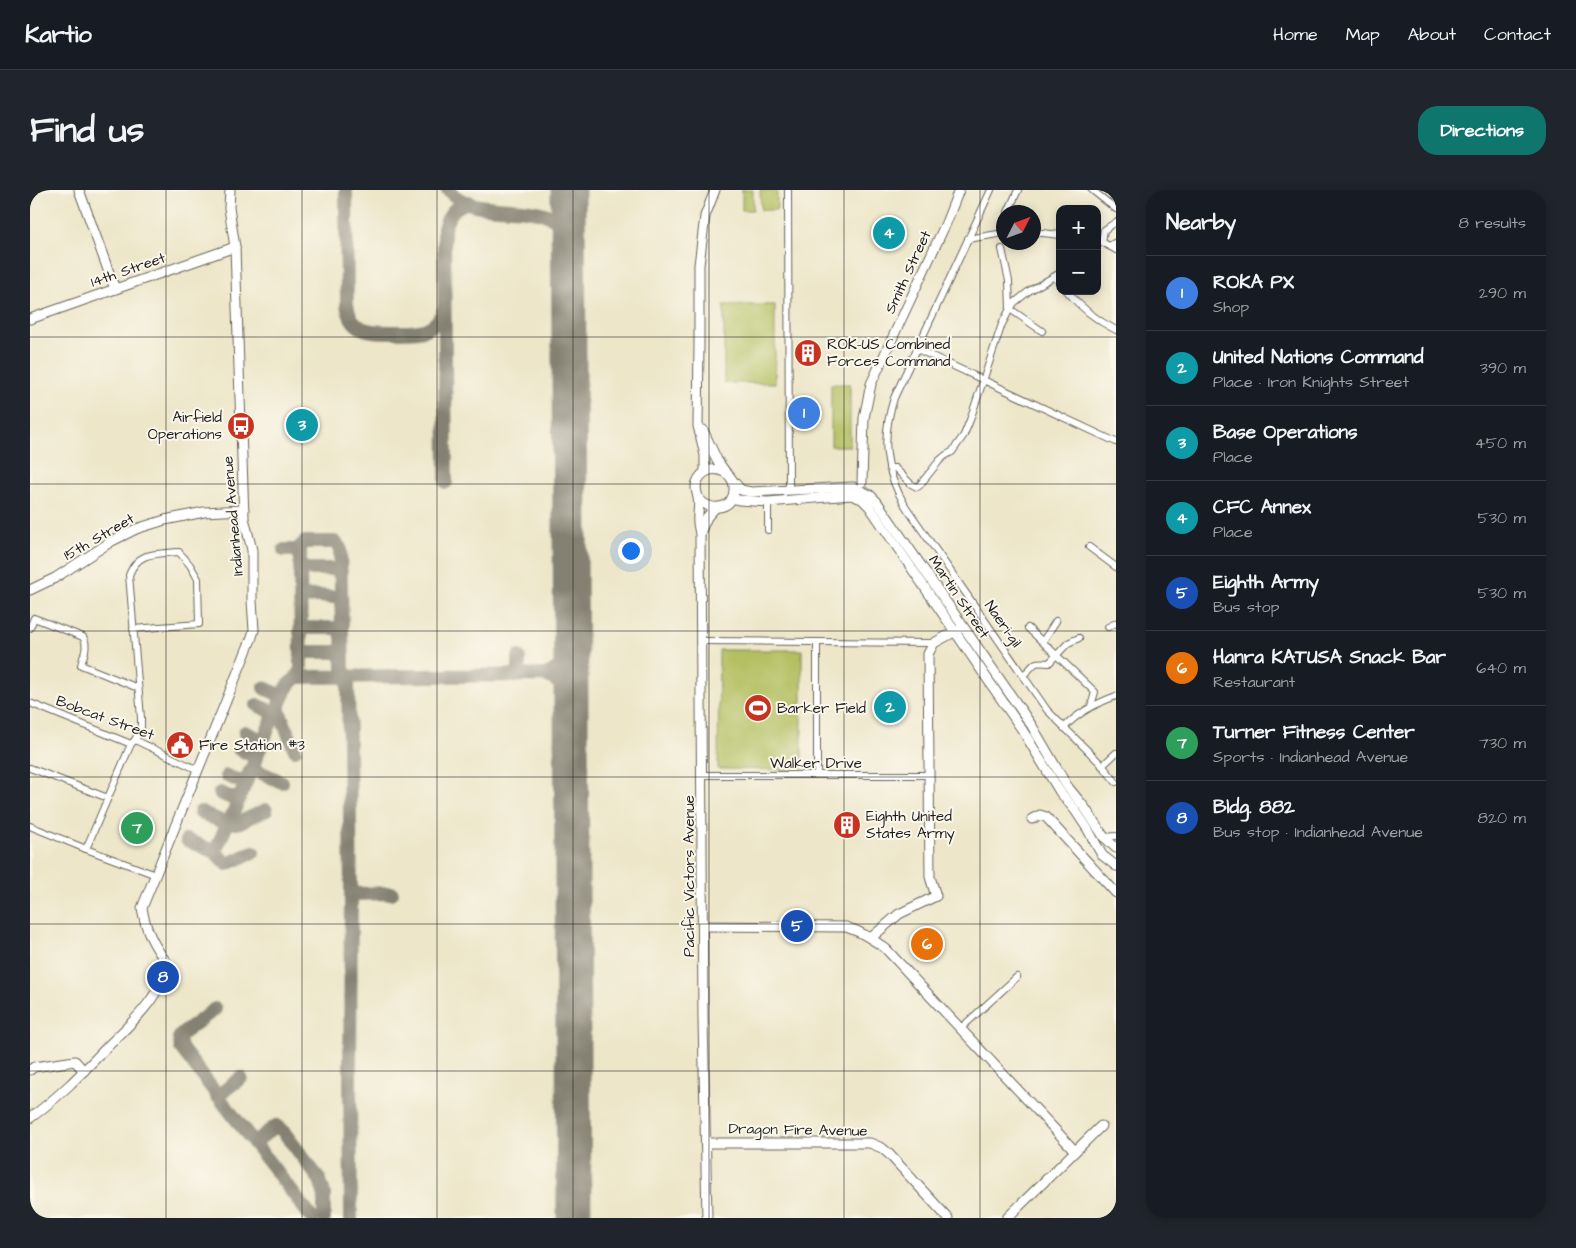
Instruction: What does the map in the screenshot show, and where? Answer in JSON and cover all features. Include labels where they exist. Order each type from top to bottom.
[{"type":"main road","points":[[79,190],[115,289]]},
{"type":"main road","name":"Indianhead Avenue","points":[[30,1118],[50,1103],[84,1071],[142,1011],[163,977],[166,962],[154,945],[145,925],[142,908],[242,664],[254,630],[252,550],[244,518],[235,247],[229,208],[230,190]]},
{"type":"main road","points":[[705,472],[705,455],[699,432],[698,418],[700,344],[698,265],[705,216],[715,190]]},
{"type":"main road","name":"Smith Street","points":[[862,482],[864,410],[871,384],[960,190]]},
{"type":"main road","name":"14th Street","points":[[30,319],[235,247]]},
{"type":"main road","points":[[698,418],[717,460],[741,490],[751,492],[853,487],[870,494]]},
{"type":"main road","points":[[715,469],[729,476],[734,489],[732,498],[724,506],[715,508],[706,506],[699,499],[696,484],[705,472],[715,469]]},
{"type":"main road","name":"Martin Street","points":[[870,494],[959,629],[1060,792],[1083,822],[1102,855],[1116,866]]},
{"type":"main road","name":"Martin Street","points":[[732,498],[768,502],[851,495],[862,499],[1032,726],[1067,786],[1085,808],[1104,837],[1116,848]]},
{"type":"main road","name":"Pacific Victors Avenue","points":[[699,499],[703,775],[703,1018],[707,1218]]},
{"type":"main road","points":[[700,533],[707,517],[715,508]]},
{"type":"main road","name":"15th Street","points":[[30,590],[55,578],[112,541],[136,529],[165,520],[204,512],[244,510]]},
{"type":"main road","points":[[872,937],[899,914],[936,896],[930,877],[928,654],[934,643],[959,629]]},
{"type":"main road","points":[[1032,819],[1040,815],[1046,817],[1116,893]]},
{"type":"main road","points":[[704,926],[846,927],[872,937],[886,949],[1075,1151]]},
{"type":"main road","points":[[30,1070],[34,1067],[75,1061],[84,1071]]},
{"type":"main road","points":[[1012,1216],[1101,1126]]},
{"type":"main road","name":"Dragon Fire Avenue","points":[[706,1143],[870,1143],[877,1145],[889,1154],[948,1218]]},
{"type":"street","points":[[788,190],[789,490]]},
{"type":"street","name":"Naeri-gil","points":[[991,190],[894,398],[886,426],[889,468],[906,507],[1047,710],[1116,782]]},
{"type":"street","points":[[1011,205],[1018,190]]},
{"type":"street","points":[[1092,190],[1116,208]]},
{"type":"street","points":[[1101,237],[1104,230],[1116,222]]},
{"type":"street","points":[[968,239],[996,233]]},
{"type":"street","points":[[1041,233],[1056,235]]},
{"type":"street","points":[[1110,246],[1116,242]]},
{"type":"street","points":[[1101,243],[1116,250]]},
{"type":"street","points":[[1002,250],[1009,281],[1010,309]]},
{"type":"street","points":[[889,468],[895,468],[914,486],[920,486],[940,460],[952,452],[964,435],[1002,324],[1010,309],[1014,303],[1029,291],[1056,276]]},
{"type":"street","points":[[1070,295],[1077,303],[1106,325],[1116,330]]},
{"type":"street","points":[[1010,309],[1042,331]]},
{"type":"street","points":[[917,348],[1116,442]]},
{"type":"street","points":[[853,487],[855,484],[862,482],[870,494]]},
{"type":"street","points":[[768,502],[768,530]]},
{"type":"street","points":[[1089,548],[1116,567]]},
{"type":"street","points":[[86,849],[140,727],[129,575],[132,566],[142,557],[179,552],[190,565],[198,579],[199,624],[133,629]]},
{"type":"street","points":[[30,628],[34,618],[83,637],[86,641],[86,646],[81,666],[138,688]]},
{"type":"street","points":[[1042,641],[1056,621]]},
{"type":"street","points":[[1108,627],[1116,623]]},
{"type":"street","points":[[1028,628],[1095,692],[1091,706]]},
{"type":"street","points":[[1023,675],[1035,662],[1049,663],[1068,643],[1079,638]]},
{"type":"street","points":[[701,641],[934,643]]},
{"type":"street","points":[[817,642],[817,775]]},
{"type":"street","points":[[1064,728],[1091,706],[1116,696]]},
{"type":"street","name":"Bobcat Street","points":[[30,703],[133,742],[198,770]]},
{"type":"street","points":[[1102,766],[1116,753]]},
{"type":"street","points":[[30,768],[108,798]]},
{"type":"street","name":"Walker Drive","points":[[703,775],[929,775]]},
{"type":"street","points":[[30,826],[156,875]]},
{"type":"street","points":[[1104,837],[1116,836]]},
{"type":"street","points":[[960,1029],[1017,978]]},
{"type":"green space","points":[[742,190],[753,190],[753,210],[742,210]]},
{"type":"green space","points":[[760,190],[777,190],[777,210],[761,210]]},
{"type":"green space","points":[[724,305],[775,305],[775,383],[724,383]]},
{"type":"green space","points":[[831,384],[850,384],[850,446],[831,446]]},
{"type":"green space","name":"Barker Field","points":[[719,650],[802,650],[802,703],[798,705],[797,710],[802,715],[802,770],[718,769]]},
{"type":"taxiway","points":[[346,190],[347,304],[353,321],[358,326],[370,331],[410,332],[424,330],[436,323],[444,309]]},
{"type":"taxiway","points":[[448,190],[461,200],[477,206],[531,211],[547,215],[559,223],[568,237]]},
{"type":"taxiway","points":[[446,482],[444,228],[453,211],[469,202]]},
{"type":"taxiway","points":[[296,678],[301,670],[300,547],[305,542],[335,542],[340,548],[343,670],[348,677],[351,889],[351,1218]]},
{"type":"taxiway","points":[[284,550],[299,550]]},
{"type":"taxiway","points":[[300,575],[306,569],[335,569],[340,575]]},
{"type":"taxiway","points":[[300,602],[306,597],[311,596],[335,597],[341,602]]},
{"type":"taxiway","points":[[300,632],[305,628],[335,628],[340,630],[342,636]]},
{"type":"taxiway","points":[[543,675],[558,668],[570,644]]},
{"type":"taxiway","points":[[301,657],[307,652],[337,652],[343,658]]},
{"type":"taxiway","points":[[516,676],[519,671],[519,657]]},
{"type":"taxiway","points":[[266,810],[238,823],[235,823],[231,818],[286,689],[298,677],[543,675],[554,679],[562,686],[571,707]]},
{"type":"taxiway","points":[[264,688],[280,695],[284,693]]},
{"type":"taxiway","points":[[257,705],[272,712],[277,710]]},
{"type":"taxiway","points":[[279,705],[279,711],[295,750]]},
{"type":"taxiway","points":[[245,732],[260,739],[265,737]]},
{"type":"taxiway","points":[[239,749],[253,756],[255,760]]},
{"type":"taxiway","points":[[249,773],[255,770],[282,782]]},
{"type":"taxiway","points":[[227,776],[242,782],[243,787]]},
{"type":"taxiway","points":[[220,793],[234,799],[239,797]]},
{"type":"taxiway","points":[[200,812],[227,824]]},
{"type":"taxiway","points":[[231,815],[215,852],[227,864],[253,852]]},
{"type":"taxiway","points":[[187,840],[215,852]]},
{"type":"taxiway","points":[[351,899],[356,894],[392,893]]},
{"type":"taxiway","points":[[215,1009],[182,1034],[179,1038],[181,1048],[312,1218]]},
{"type":"taxiway","points":[[217,1096],[241,1078]]},
{"type":"taxiway","points":[[254,1143],[276,1126],[283,1131],[320,1180],[324,1193],[324,1218]]},
{"type":"runway","points":[[568,190],[574,1218]]},
{"type":"place","name":"CFC Annex","points":[[889,233]]},
{"type":"place","name":"ROK-US Combined Forces Command","points":[[808,353]]},
{"type":"place","name":"ROKA PX","points":[[804,413]]},
{"type":"place","name":"Base Operations","points":[[302,425]]},
{"type":"place","name":"Airfield Operations","points":[[241,426]]},
{"type":"place","name":"United Nations Command","points":[[890,707]]},
{"type":"place","name":"Barker Field","points":[[758,708]]},
{"type":"place","name":"Fire Station #3","points":[[180,745]]},
{"type":"place","name":"Eighth United States Army","points":[[847,825]]},
{"type":"place","name":"Turner Fitness Center","points":[[137,828]]},
{"type":"place","name":"Eighth Army","points":[[797,926]]},
{"type":"place","name":"Hanra KATUSA Snack Bar","points":[[927,944]]},
{"type":"place","name":"Bldg. 882","points":[[163,977]]}]
